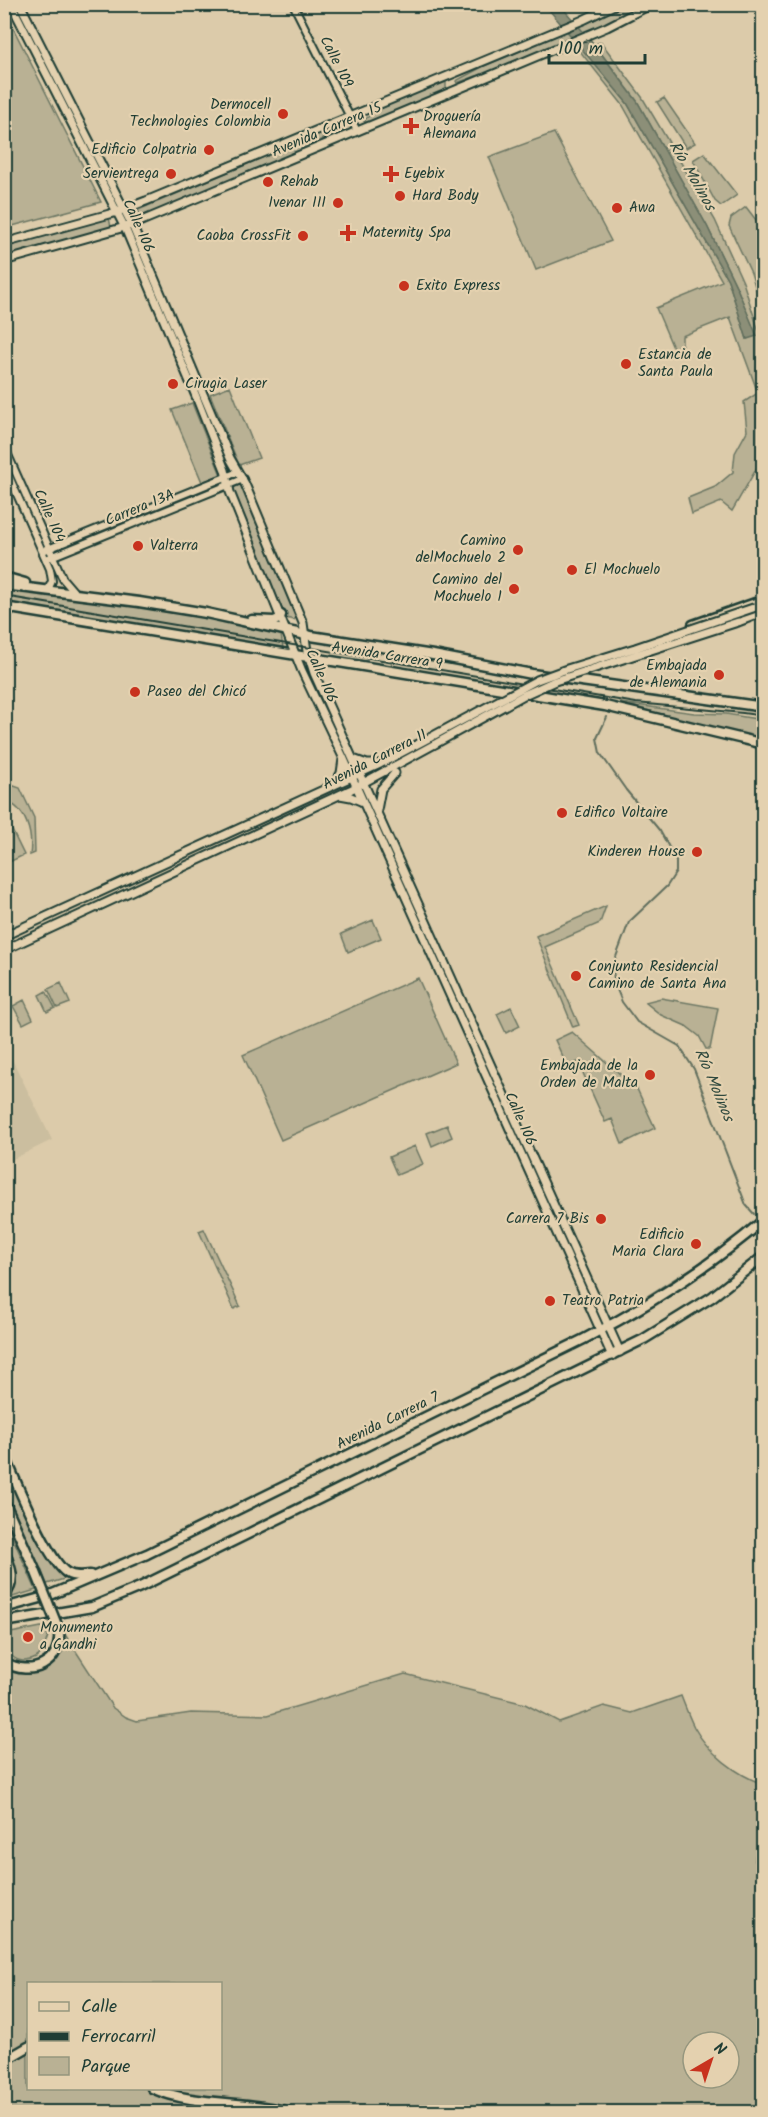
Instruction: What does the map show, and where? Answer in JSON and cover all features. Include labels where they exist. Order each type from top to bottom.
[{"type":"main road","name":"Calle 106","points":[[11,4],[121,211]]},
{"type":"main road","name":"Calle 106","points":[[20,4],[121,211],[230,458],[243,479],[303,623],[308,657],[604,1328]]},
{"type":"main road","name":"Avenida Carrera 15","points":[[4,243],[121,211],[583,20],[616,4]]},
{"type":"main road","name":"Avenida Carrera 15","points":[[4,261],[128,227],[594,33],[652,4]]},
{"type":"main road","points":[[480,63],[473,69],[450,79],[450,85],[454,88],[474,79],[487,77]]},
{"type":"main road","name":"Calle 106","points":[[128,227],[296,655],[616,1354]]},
{"type":"main road","points":[[4,577],[48,590]]},
{"type":"main road","name":"Avenida Carrera 9","points":[[4,585],[160,605],[288,632],[532,674],[764,707]]},
{"type":"main road","points":[[532,674],[556,670],[619,651],[764,602]]},
{"type":"main road","name":"Avenida Carrera 11","points":[[4,950],[364,783],[537,680],[756,607],[764,602]]},
{"type":"main road","name":"Avenida Carrera 9","points":[[4,607],[626,710],[764,744]]},
{"type":"main road","name":"Avenida Carrera 11","points":[[4,936],[433,741],[555,681],[764,612]]},
{"type":"main road","points":[[239,621],[274,621],[281,615]]},
{"type":"main road","points":[[334,785],[342,769],[343,757]]},
{"type":"main road","points":[[353,759],[367,764],[380,764]]},
{"type":"main road","points":[[377,812],[377,799],[381,789],[395,773]]},
{"type":"main road","points":[[335,796],[347,796],[363,802]]},
{"type":"main road","name":"Avenida Carrera 7","points":[[4,1608],[48,1596],[228,1515],[604,1328],[692,1276],[764,1220]]},
{"type":"main road","points":[[4,1627],[8,1621],[82,1609],[115,1599],[616,1354],[681,1318],[764,1256]]},
{"type":"main road","points":[[4,1454],[28,1508],[57,1563],[67,1573],[76,1576],[99,1574]]},
{"type":"main road","points":[[5,1502],[59,1630],[57,1649],[45,1664],[27,1670],[6,1662]]},
{"type":"main road","points":[[4,1550],[13,1576],[11,1586],[4,1596]]},
{"type":"main road","points":[[4,2061],[27,2048]]},
{"type":"main road","points":[[159,2090],[183,2097],[289,2112]]},
{"type":"street","name":"Calle 109","points":[[293,4],[357,131]]},
{"type":"street","name":"Calle 104","points":[[4,446],[63,579],[75,593]]},
{"type":"street","name":"Calle 104","points":[[4,465],[46,558],[52,577],[48,590]]},
{"type":"street","name":"Carrera 13A","points":[[43,551],[238,472]]},
{"type":"street","name":"Carrera 13A","points":[[46,558],[243,479]]},
{"type":"street","points":[[138,513],[141,521]]},
{"type":"shaded area","points":[[545,5],[560,5],[594,44],[637,101],[707,226],[757,336],[747,339],[728,280],[627,103]]},
{"type":"shaded area","points":[[4,1043],[52,1140],[5,1163],[4,1163]]},
{"type":"green space","points":[[626,5],[644,5],[584,33],[578,27]]},
{"type":"green space","points":[[4,10],[101,202],[5,228],[4,228]]},
{"type":"green space","points":[[567,31],[573,37],[488,74],[457,83],[456,81],[484,66]]},
{"type":"green space","points":[[601,42],[642,97],[715,220],[743,282],[763,344],[763,457],[732,511],[721,502],[692,514],[688,498],[715,487],[733,472],[735,453],[747,431],[744,402],[758,393],[730,317],[682,336],[682,346],[674,350],[656,308],[722,281],[622,104],[579,50],[582,48],[627,103],[728,280],[747,339],[756,335],[737,288],[707,226],[637,101],[594,44]]},
{"type":"green space","points":[[446,82],[449,90],[368,123],[364,121],[390,104]]},
{"type":"green space","points":[[664,98],[695,143],[686,148],[657,102]]},
{"type":"green space","points":[[340,125],[344,129],[342,131],[297,153],[141,217],[138,210]]},
{"type":"green space","points":[[554,133],[611,241],[536,270],[489,157]]},
{"type":"green space","points":[[704,153],[737,195],[721,206],[715,201],[693,160]]},
{"type":"green space","points":[[746,207],[763,229],[763,263],[759,267],[763,274],[763,312],[751,273],[729,226],[731,218]]},
{"type":"green space","points":[[109,218],[111,227],[5,257],[5,246]]},
{"type":"green space","points":[[230,386],[259,458],[239,465],[210,394]]},
{"type":"green space","points":[[192,403],[221,475],[202,482],[172,410]]},
{"type":"green space","points":[[241,484],[298,615],[294,620],[286,618],[231,489]]},
{"type":"green space","points":[[4,590],[139,606],[200,616],[281,635],[283,648],[5,603]]},
{"type":"green space","points":[[309,668],[351,764],[305,669]]},
{"type":"green space","points":[[621,703],[763,720],[763,740],[723,731]]},
{"type":"green space","points":[[11,785],[20,788],[34,818],[35,853],[30,855],[27,823],[19,810],[5,801],[5,789]]},
{"type":"green space","points":[[4,814],[24,855],[5,864],[4,864]]},
{"type":"green space","points":[[606,906],[600,923],[545,947],[579,1025],[573,1027],[536,936]]},
{"type":"green space","points":[[373,920],[381,938],[348,952],[341,934]]},
{"type":"green space","points":[[418,978],[456,1063],[281,1140],[243,1055]]},
{"type":"green space","points":[[61,983],[70,1003],[57,1008],[48,989]]},
{"type":"green space","points":[[46,991],[55,1008],[47,1012],[39,995]]},
{"type":"green space","points":[[661,998],[718,1008],[710,1049],[706,1049],[699,1036],[686,1026],[661,1015],[645,1002]]},
{"type":"green space","points":[[24,1000],[33,1019],[23,1024],[13,1006]]},
{"type":"green space","points":[[511,1007],[520,1026],[506,1033],[497,1014]]},
{"type":"green space","points":[[572,1032],[637,1089],[655,1128],[622,1144],[612,1119],[605,1122],[578,1062],[567,1066],[555,1040]]},
{"type":"green space","points":[[447,1125],[452,1137],[432,1146],[427,1133]]},
{"type":"green space","points":[[415,1146],[423,1164],[397,1175],[389,1157]]},
{"type":"green space","points":[[204,1229],[240,1306],[234,1309],[199,1231]]},
{"type":"green space","points":[[728,1245],[699,1267],[633,1308],[644,1298]]},
{"type":"green space","points":[[5,1465],[43,1546],[64,1579],[47,1584],[5,1490]]},
{"type":"green space","points":[[4,1518],[36,1590],[9,1598],[15,1576],[4,1540]]},
{"type":"green space","points":[[45,1628],[48,1636],[44,1648],[36,1658],[23,1661],[12,1656],[6,1647],[6,1634]]},
{"type":"green space","points":[[64,1633],[113,1708],[137,1721],[191,1713],[268,1715],[405,1674],[525,1704],[559,1722],[604,1706],[632,1713],[681,1696],[694,1727],[707,1746],[733,1769],[763,1784],[763,1847],[756,1851],[755,1861],[764,1873],[763,2112],[5,2112],[5,1667],[16,1671],[36,1671],[51,1662],[62,1645]]},
{"type":"waterway","name":"Río Molinos","points":[[607,717],[597,738],[600,753],[626,790],[660,831],[676,860],[676,872],[667,886],[629,922],[613,965],[614,982],[622,1002],[637,1022],[679,1046],[694,1069],[746,1205],[754,1214]]},
{"type":"railway","points":[[4,596],[636,703],[764,716]]},
{"type":"place","name":"Dermocell Technologies Colombia","points":[[283,114]]},
{"type":"place","name":"Droguería Alemana","points":[[411,126]]},
{"type":"place","name":"Edificio Colpatria","points":[[209,150]]},
{"type":"place","name":"Servientrega","points":[[171,174]]},
{"type":"place","name":"Eyebix","points":[[391,174]]},
{"type":"place","name":"Rehab","points":[[268,182]]},
{"type":"place","name":"Hard Body","points":[[400,196]]},
{"type":"place","name":"Ivenar III","points":[[338,203]]},
{"type":"place","name":"Awa","points":[[617,208]]},
{"type":"place","name":"Maternity Spa","points":[[348,233]]},
{"type":"place","name":"Caoba CrossFit","points":[[303,236]]},
{"type":"place","name":"Exito Express","points":[[404,286]]},
{"type":"place","name":"Estancia de Santa Paula","points":[[626,364]]},
{"type":"place","name":"Cirugia Laser","points":[[173,384]]},
{"type":"place","name":"Valterra","points":[[138,546]]},
{"type":"place","name":"Camino delMochuelo 2","points":[[518,550]]},
{"type":"place","name":"El Mochuelo","points":[[572,570]]},
{"type":"place","name":"Camino del Mochuelo 1","points":[[514,589]]},
{"type":"place","name":"Embajada de Alemania","points":[[719,675]]},
{"type":"place","name":"Paseo del Chicó","points":[[135,692]]},
{"type":"place","name":"Edifico Voltaire","points":[[562,813]]},
{"type":"place","name":"Kinderen House","points":[[697,852]]},
{"type":"place","name":"Conjunto Residencial Camino de Santa Ana","points":[[576,976]]},
{"type":"place","name":"Embajada de la Orden de Malta","points":[[650,1075]]},
{"type":"place","name":"Carrera 7 Bis","points":[[601,1219]]},
{"type":"place","name":"Edificio Maria Clara","points":[[696,1244]]},
{"type":"place","name":"Teatro Patria","points":[[550,1301]]},
{"type":"place","name":"Monumento a Gandhi","points":[[28,1637]]}]
